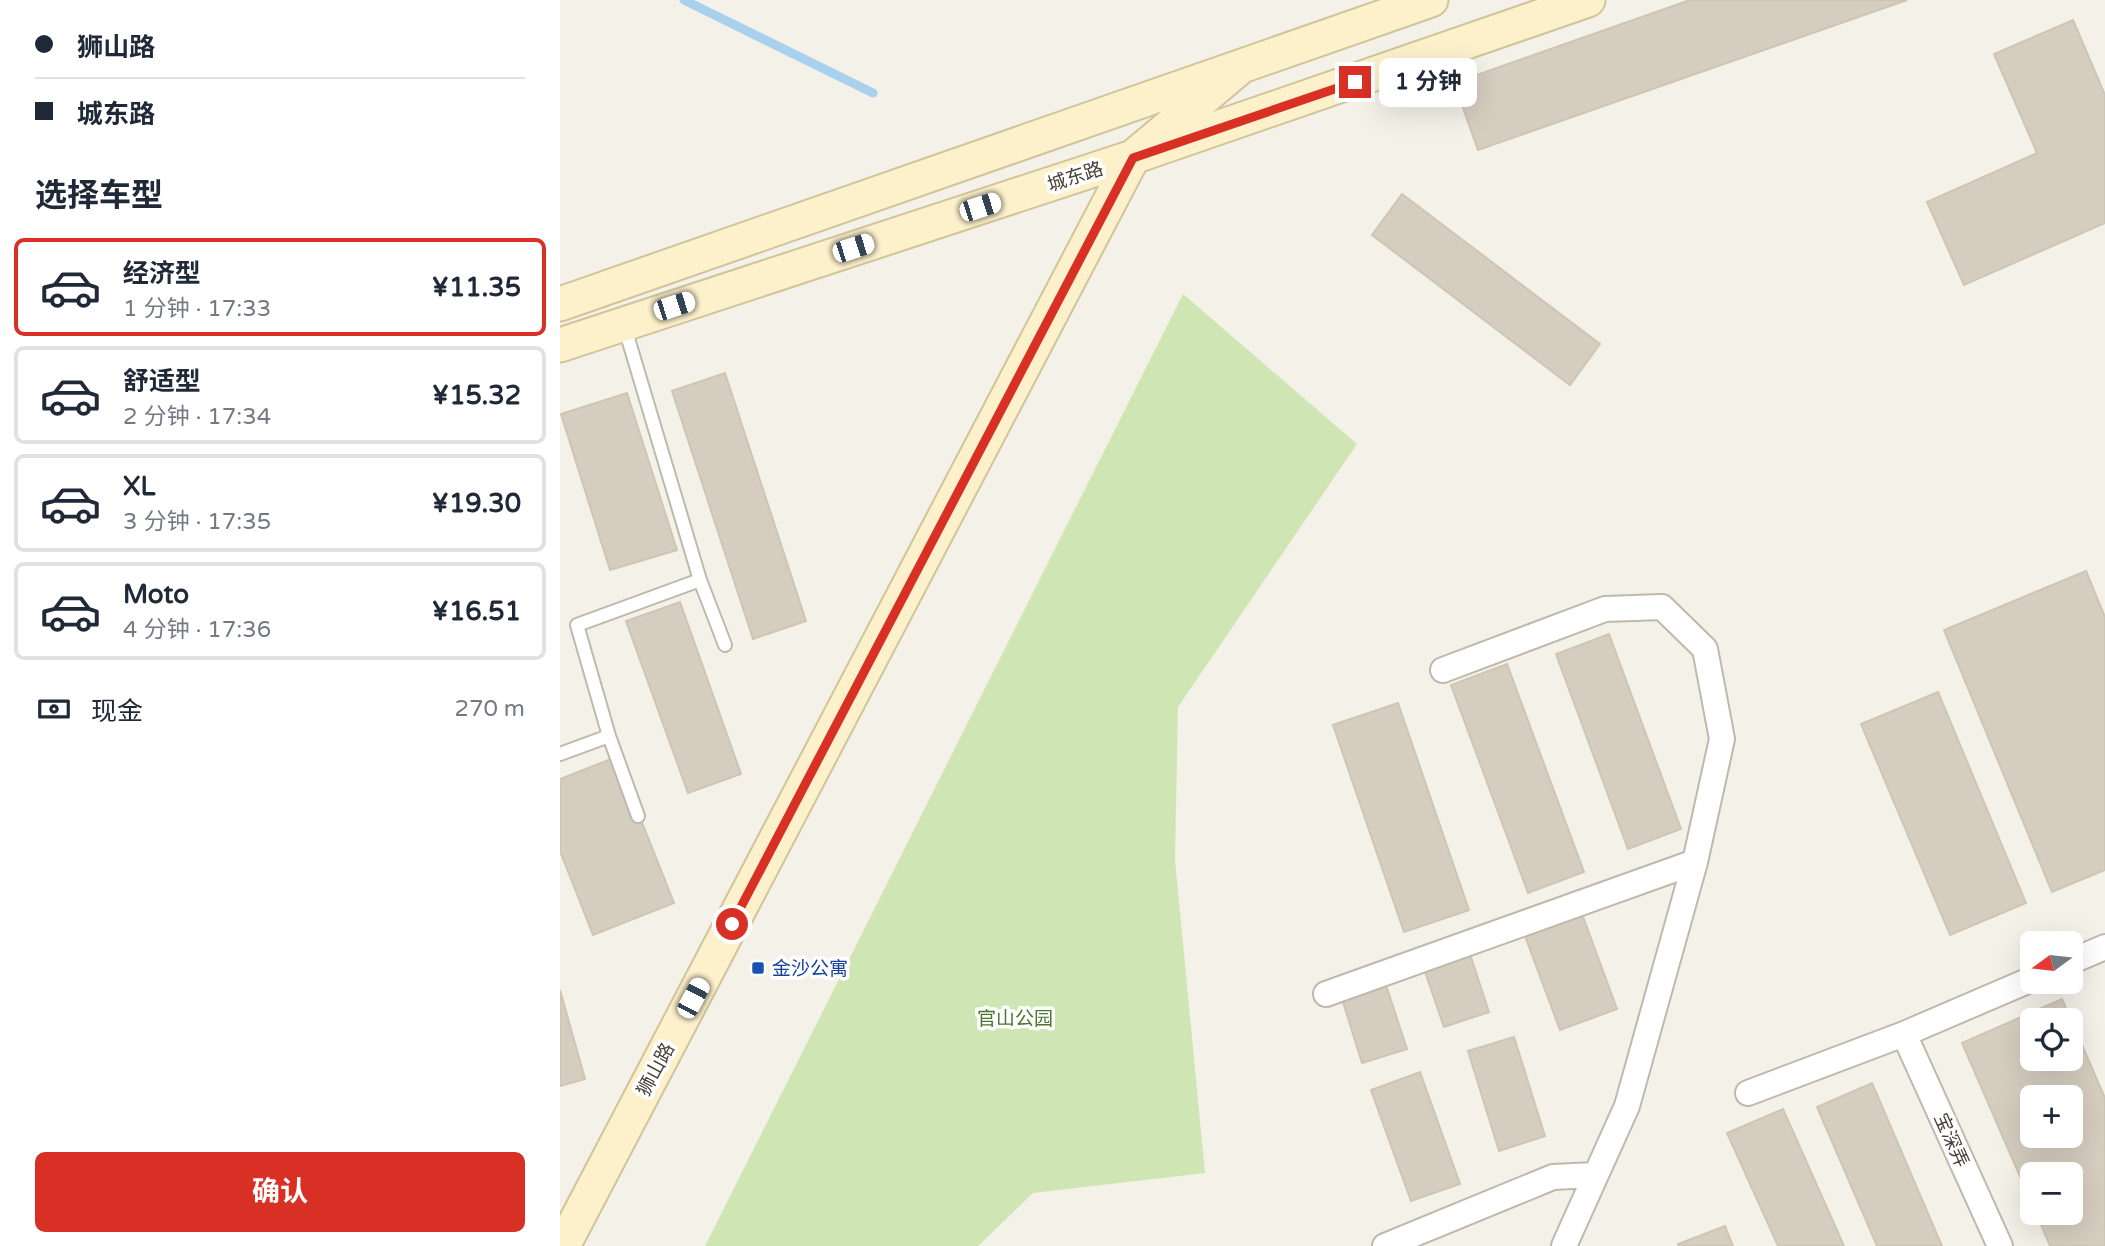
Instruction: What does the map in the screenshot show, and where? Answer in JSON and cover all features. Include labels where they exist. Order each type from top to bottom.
[{"type":"street","points":[[560,304],[1237,70],[1431,0]]},
{"type":"street","name":"城东路","points":[[560,345],[1133,158],[1588,0]]},
{"type":"street","name":"狮山路","points":[[563,1246],[1133,158],[1237,70]]},
{"type":"street","points":[[1443,670],[1605,609],[1662,607],[1705,649],[1722,739],[1695,862],[1627,1106],[1564,1246]]},
{"type":"street","points":[[1326,994],[1695,862]]},
{"type":"street","points":[[2083,956],[2105,947]]},
{"type":"street","points":[[1748,1093],[1904,1034],[2020,984]]},
{"type":"street","name":"宝深弄","points":[[1904,1034],[2000,1246]]},
{"type":"street","points":[[1385,1246],[1553,1177],[1594,1175]]},
{"type":"lane","points":[[623,323],[700,580],[725,645]]},
{"type":"lane","points":[[638,816],[609,736],[577,625],[700,580]]},
{"type":"lane","points":[[560,754],[609,736]]},
{"type":"green space","name":"官山公园","points":[[1183,294],[1357,444],[1178,707],[1175,860],[1205,1173],[1033,1193],[978,1246],[705,1246]]},
{"type":"building","points":[[1690,0],[1907,0],[1478,150],[1454,83]]},
{"type":"building","points":[[2073,20],[2105,95],[2105,223],[1964,285],[1927,202],[2037,153],[1994,54]]},
{"type":"building","points":[[1402,194],[1600,344],[1570,385],[1372,235]]},
{"type":"building","points":[[725,373],[806,621],[753,639],[672,391]]},
{"type":"building","points":[[627,393],[677,550],[610,570],[561,414]]},
{"type":"building","points":[[2086,571],[2105,617],[2105,870],[2052,892],[1944,630]]},
{"type":"building","points":[[680,602],[741,774],[688,793],[626,621]]},
{"type":"building","points":[[1609,634],[1681,829],[1628,849],[1556,654]]},
{"type":"building","points":[[1507,664],[1584,872],[1528,893],[1451,685]]},
{"type":"building","points":[[1938,692],[2026,903],[1950,935],[1861,724]]},
{"type":"building","points":[[1398,703],[1469,910],[1404,932],[1333,725]]},
{"type":"building","points":[[616,757],[674,903],[593,935],[560,851],[560,779]]},
{"type":"building","points":[[1582,914],[1617,1009],[1560,1030],[1525,936]]},
{"type":"building","points":[[1470,954],[1489,1012],[1444,1027],[1424,969]]},
{"type":"building","points":[[1386,985],[1407,1049],[1362,1063],[1342,999]]},
{"type":"building","points":[[560,990],[585,1079],[560,1086]]},
{"type":"building","points":[[2062,999],[2066,1008],[2042,1008]]},
{"type":"building","points":[[2020,1017],[2020,1071],[2083,1071],[2083,1047],[2105,1098],[2105,1246],[2050,1246],[2041,1225],[2083,1225],[2083,1162],[2020,1162],[2020,1176],[1962,1043]]},
{"type":"building","points":[[1514,1037],[1545,1136],[1499,1151],[1468,1051]]},
{"type":"building","points":[[1420,1072],[1460,1184],[1411,1201],[1371,1090]]},
{"type":"building","points":[[1872,1083],[1942,1246],[1877,1246],[1817,1107]]},
{"type":"building","points":[[1783,1109],[1844,1246],[1778,1246],[1727,1133]]},
{"type":"building","points":[[1725,1226],[1733,1246],[1678,1244]]},
{"type":"waterway","points":[[684,0],[873,93]]},
{"type":"place","name":"金沙公寓","points":[[758,968]]},
{"type":"route","points":[[732,924],[1133,158],[1355,82]]}]
